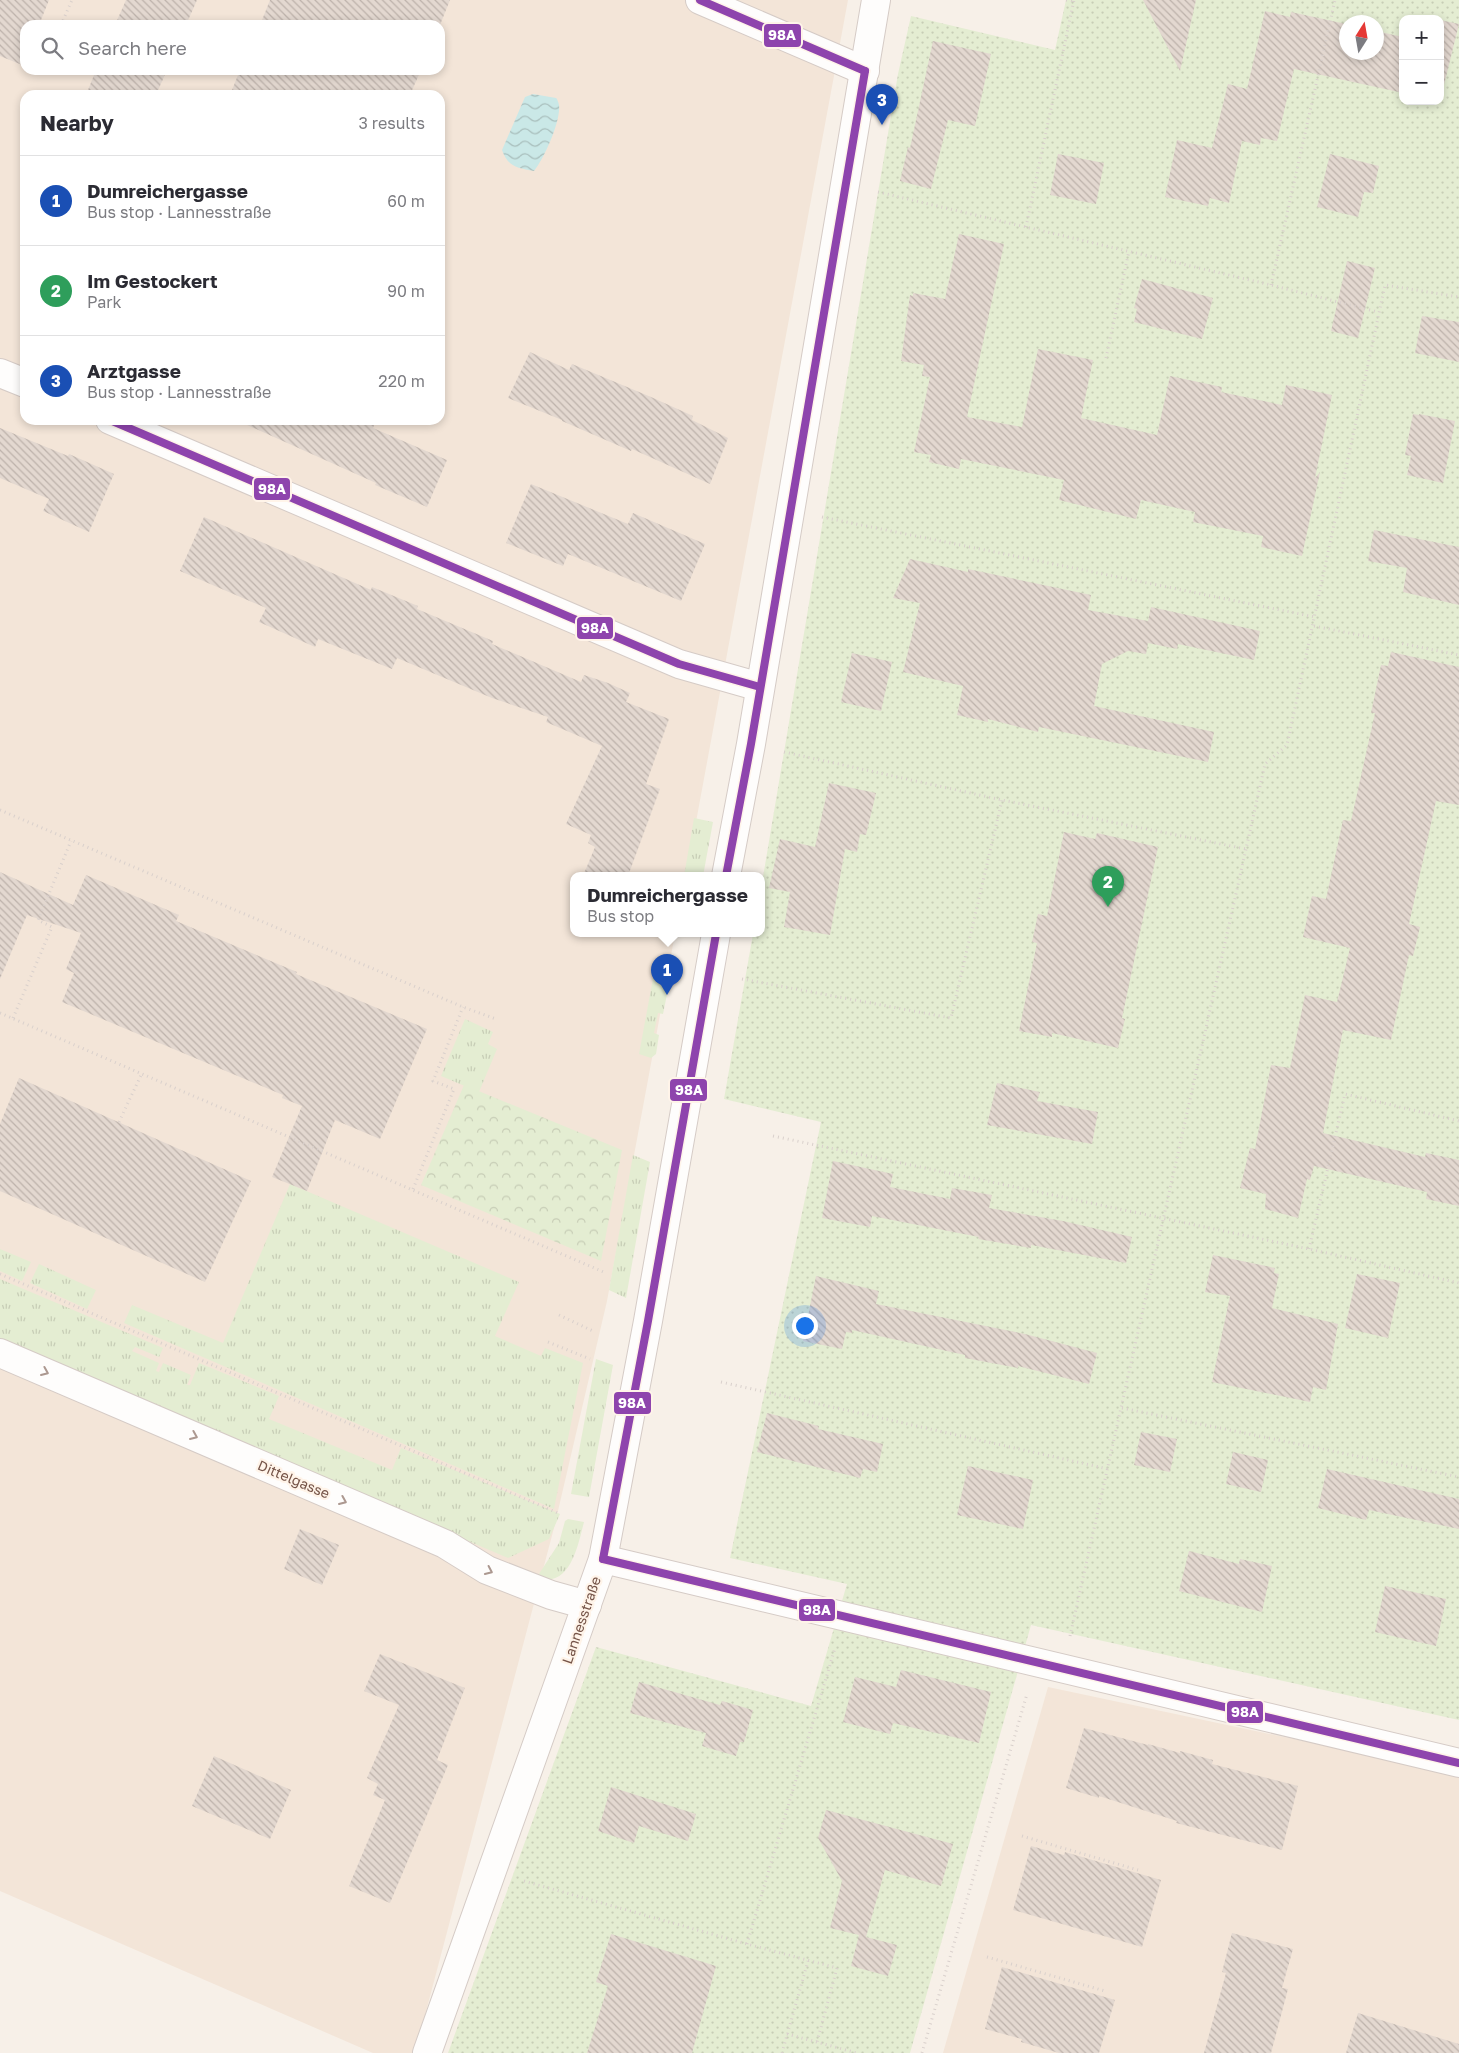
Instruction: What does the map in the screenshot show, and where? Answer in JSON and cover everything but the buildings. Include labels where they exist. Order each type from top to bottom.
[{"type":"street","points":[[700,0],[865,70]]},
{"type":"street","points":[[727,872],[760,687],[876,0]]},
{"type":"street","points":[[0,373],[20,381]]},
{"type":"street","points":[[122,425],[679,664],[760,687]]},
{"type":"street","name":"Lannesstraße","points":[[427,2053],[603,1559],[648,1321],[715,937]]},
{"type":"street","name":"Dittelgasse","points":[[0,1353],[445,1544],[487,1570],[551,1595],[586,1605]]},
{"type":"street","points":[[603,1559],[1459,1763]]},
{"type":"path","points":[[63,20],[72,0]]},
{"type":"path","points":[[1026,227],[1073,1],[1066,0]]},
{"type":"path","points":[[1271,285],[1335,0]]},
{"type":"path","points":[[844,184],[1378,312]]},
{"type":"path","points":[[1106,358],[1129,251]]},
{"type":"path","points":[[922,2053],[1049,1665],[1108,1469],[1265,764],[1287,745],[1314,626],[1385,285],[1459,297]]},
{"type":"path","points":[[789,510],[1315,617]]},
{"type":"path","points":[[1314,626],[1459,655]]},
{"type":"path","points":[[750,744],[1002,800],[1246,848]]},
{"type":"path","points":[[709,973],[951,1018],[1002,800]]},
{"type":"path","points":[[0,810],[463,1007],[496,1019]]},
{"type":"path","points":[[13,1018],[52,927],[38,920],[72,841]]},
{"type":"path","points":[[413,1189],[454,1090],[432,1081],[463,1007]]},
{"type":"path","points":[[0,1013],[606,1273]]},
{"type":"path","points":[[119,1122],[142,1073]]},
{"type":"path","points":[[1309,1249],[1345,1094],[1459,1121]]},
{"type":"path","points":[[772,1136],[1309,1249],[1459,1283]]},
{"type":"path","points":[[0,1274],[560,1514]]},
{"type":"path","points":[[559,1316],[594,1332]]},
{"type":"path","points":[[548,1342],[590,1359]]},
{"type":"path","points":[[721,1382],[1108,1469]]},
{"type":"path","points":[[1122,1408],[1459,1477]]},
{"type":"path","points":[[747,1944],[837,1638]]},
{"type":"path","points":[[1022,1836],[1138,1870]]},
{"type":"path","points":[[492,1872],[837,1968],[817,2042]]},
{"type":"path","points":[[987,1957],[1105,1990]]},
{"type":"path","points":[[782,2053],[808,1961]]},
{"type":"path","points":[[788,2034],[857,2053]]},
{"type":"shaded area","points":[[0,0],[848,0],[687,872],[570,872],[570,937],[674,937],[607,1301],[554,1528],[415,2053],[373,2053],[0,1891]]},
{"type":"shaded area","points":[[1048,1687],[1459,1774],[1459,2053],[943,2053]]},
{"type":"green space","points":[[1066,0],[1459,0],[1459,1720],[1031,1625],[910,2053],[448,2053],[596,1647],[811,1706],[847,1584],[730,1558],[821,1122],[724,1099],[752,937],[765,937],[764,872],[898,74],[911,16],[1055,50]]},
{"type":"green space","points":[[694,818],[713,822],[704,872],[685,872]]},
{"type":"green space","points":[[657,957],[671,960],[673,965],[663,1014],[658,1013],[654,1033],[659,1035],[656,1054],[651,1058],[639,1054]]},
{"type":"green space","points":[[465,1019],[493,1032],[488,1044],[497,1049],[479,1092],[441,1076]]},
{"type":"green space","points":[[464,1085],[622,1150],[601,1261],[421,1185]]},
{"type":"green space","points":[[633,1155],[650,1162],[626,1298],[609,1290]]},
{"type":"green space","points":[[290,1184],[519,1282],[495,1336],[541,1356],[545,1348],[583,1363],[554,1509],[124,1323],[132,1305],[223,1343]]},
{"type":"green space","points":[[0,1249],[31,1262],[22,1281],[0,1271]]},
{"type":"green space","points":[[39,1264],[96,1290],[87,1309],[30,1283]]},
{"type":"green space","points":[[0,1279],[163,1348],[159,1357],[135,1347],[132,1351],[159,1363],[156,1371],[159,1372],[163,1363],[191,1375],[187,1385],[190,1385],[199,1363],[279,1396],[269,1419],[392,1470],[401,1448],[560,1514],[549,1539],[508,1558],[0,1341]]},
{"type":"green space","points":[[596,1359],[613,1365],[589,1497],[571,1494]]},
{"type":"green space","points":[[568,1519],[584,1522],[571,1563],[557,1577],[548,1579],[537,1577],[559,1543],[565,1521]]},
{"type":"water","points":[[533,94],[556,98],[559,105],[559,112],[551,140],[534,171],[514,166],[504,156],[502,150],[525,97]]},
{"type":"transit line","name":"98A","points":[[700,0],[865,71]]},
{"type":"transit line","name":"98A","points":[[727,872],[751,744],[865,71]]},
{"type":"transit line","name":"98A","points":[[122,425],[679,664],[760,687]]},
{"type":"transit line","name":"98A","points":[[603,1559],[648,1321],[715,937]]},
{"type":"transit line","name":"98A","points":[[603,1559],[1459,1763]]},
{"type":"place","name":"Arztgasse","points":[[882,125]]},
{"type":"place","name":"Im Gestockert","points":[[1108,907]]},
{"type":"place","name":"Dumreichergasse","points":[[667,995]]}]
